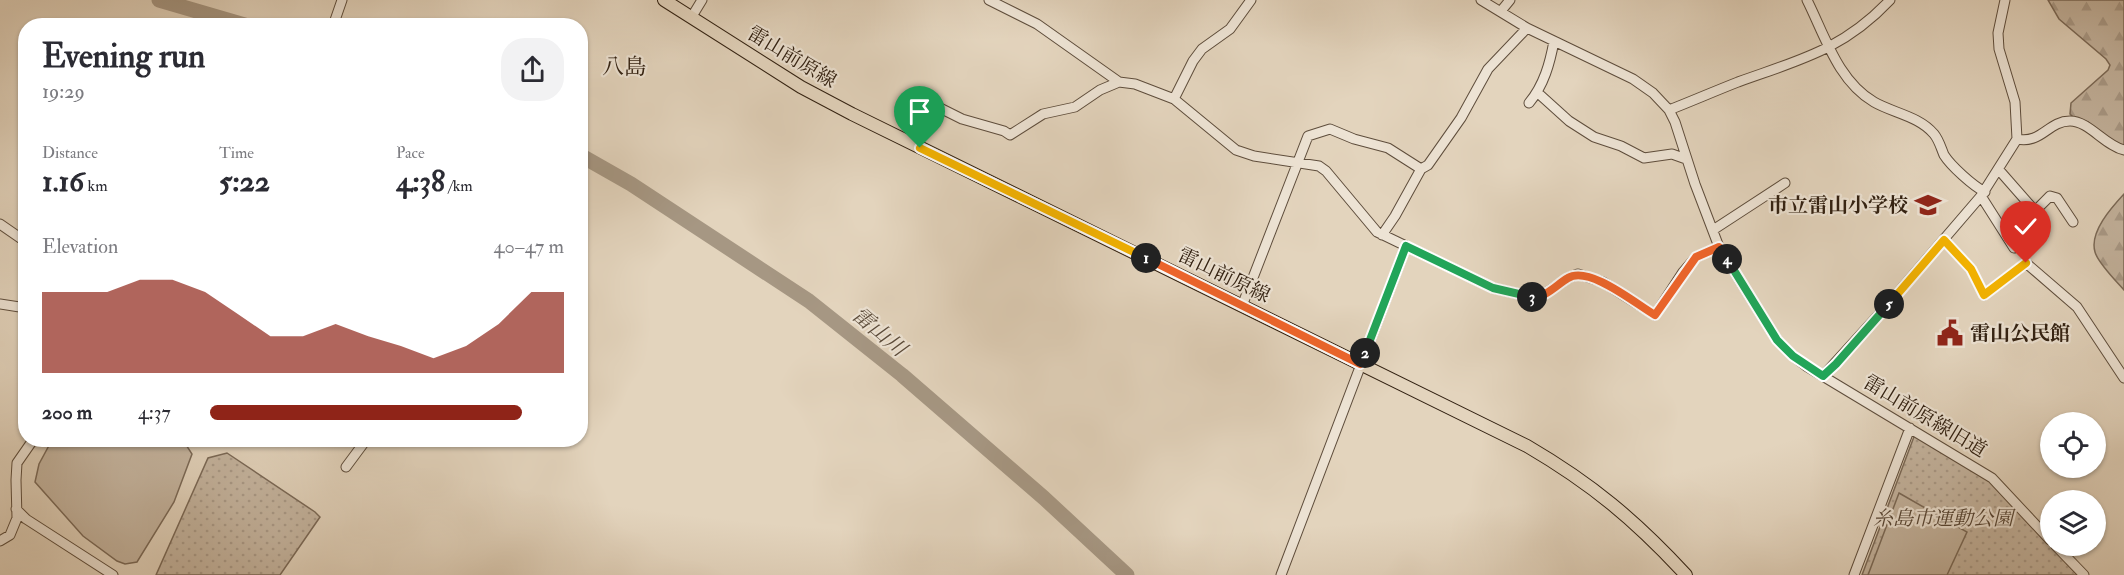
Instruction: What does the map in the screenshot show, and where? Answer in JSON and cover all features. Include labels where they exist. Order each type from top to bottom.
[{"type":"main road","name":"雷山前原線","points":[[664,0],[801,87],[852,114],[1527,446],[1572,473],[1634,521],[1686,575]]},
{"type":"street","points":[[336,18],[342,0]]},
{"type":"street","points":[[691,18],[702,0]]},
{"type":"street","points":[[989,0],[1037,24],[1119,82],[1135,84],[1174,99],[1236,150],[1254,156],[1319,166],[1326,171],[1377,232],[1493,288],[1527,296],[1541,296],[1569,277],[1578,274],[1603,282],[1655,315],[1696,257],[1719,247]]},
{"type":"street","points":[[1174,99],[1193,61],[1202,50],[1230,29],[1251,0]]},
{"type":"street","name":"雷山前原線旧道","points":[[1481,0],[1527,28],[1633,79],[1653,93],[1669,110],[1719,247],[1777,340],[1793,356],[1823,376],[1992,478],[2040,529]]},
{"type":"street","points":[[1501,11],[1510,0]]},
{"type":"street","points":[[1807,0],[1845,76],[1873,102],[1917,121],[1934,134],[1946,157],[1983,194],[2014,248]]},
{"type":"street","points":[[1669,110],[1794,63],[1829,47],[1859,29],[1890,0]]},
{"type":"street","points":[[1823,376],[1836,364],[1983,194],[2017,140],[2015,102],[1999,49],[1998,33],[2005,0]]},
{"type":"street","points":[[1382,234],[1395,216],[1421,169],[1428,165],[1461,118],[1488,69],[1527,28]]},
{"type":"street","points":[[1529,103],[1538,93],[1550,62],[1554,41]]},
{"type":"street","points":[[926,101],[962,119],[1004,131],[1010,135],[1043,114],[1075,106],[1100,90],[1119,82]]},
{"type":"street","points":[[1538,93],[1569,121],[1594,137],[1621,146],[1644,158],[1672,154],[1686,159]]},
{"type":"street","points":[[2017,140],[2033,140],[2057,124],[2071,121],[2086,126],[2113,147],[2124,150]]},
{"type":"street","points":[[1242,306],[1308,136],[1330,129],[1354,139],[1388,148],[1421,169]]},
{"type":"street","points":[[1999,170],[2035,211],[2050,196],[2057,198],[2073,222]]},
{"type":"street","points":[[1713,230],[1785,183]]},
{"type":"street","points":[[0,224],[18,236]]},
{"type":"street","points":[[1944,240],[1971,269],[1984,295],[2026,263],[2077,307],[2124,378]]},
{"type":"street","points":[[1281,575],[1406,246]]},
{"type":"street","points":[[0,304],[18,307]]},
{"type":"street","points":[[1854,575],[1910,428]]},
{"type":"street","points":[[0,541],[10,535],[17,518],[17,463],[28,447]]},
{"type":"street","points":[[346,467],[361,447]]},
{"type":"street","points":[[16,509],[26,519],[113,575]]},
{"type":"street","points":[[2066,556],[2084,575]]},
{"type":"green space","points":[[2048,0],[2124,0],[2124,146],[2106,137],[2088,122],[2074,118],[2070,114],[2071,103],[2108,70],[2110,65],[2059,19]]},
{"type":"green space","points":[[2124,194],[2124,290],[2100,261],[2094,244],[2098,228]]},
{"type":"green space","name":"糸島市運動公園","points":[[1915,434],[1991,481],[2040,532],[2040,556],[2063,556],[2081,575],[1862,575]]},
{"type":"green space","points":[[48,447],[188,447],[192,454],[174,502],[137,562],[125,564],[117,561],[83,536],[35,482],[39,464]]},
{"type":"green space","points":[[227,453],[320,517],[280,575],[156,575],[208,458]]},
{"type":"green space","points":[[1899,493],[1967,532],[1947,575],[1868,575]]},
{"type":"waterway","name":"雷山川","points":[[159,0],[221,18]]},
{"type":"waterway","name":"雷山川","points":[[588,160],[631,184],[809,301],[902,375],[1044,498],[1127,575]]},
{"type":"place","name":"市立雷山小学校","points":[[1928,205]]},
{"type":"place","name":"雷山公民館","points":[[1950,333]]},
{"type":"district","name":"八島","points":[[624,67]]},
{"type":"route","points":[[920,148],[1360,364],[1406,246],[1500,291],[1527,296],[1541,296],[1569,277],[1578,274],[1589,276],[1603,282],[1655,315],[1683,272],[1696,257],[1719,247],[1777,340],[1793,356],[1823,376],[1944,240],[1971,269],[1984,295],[2026,263]]}]
